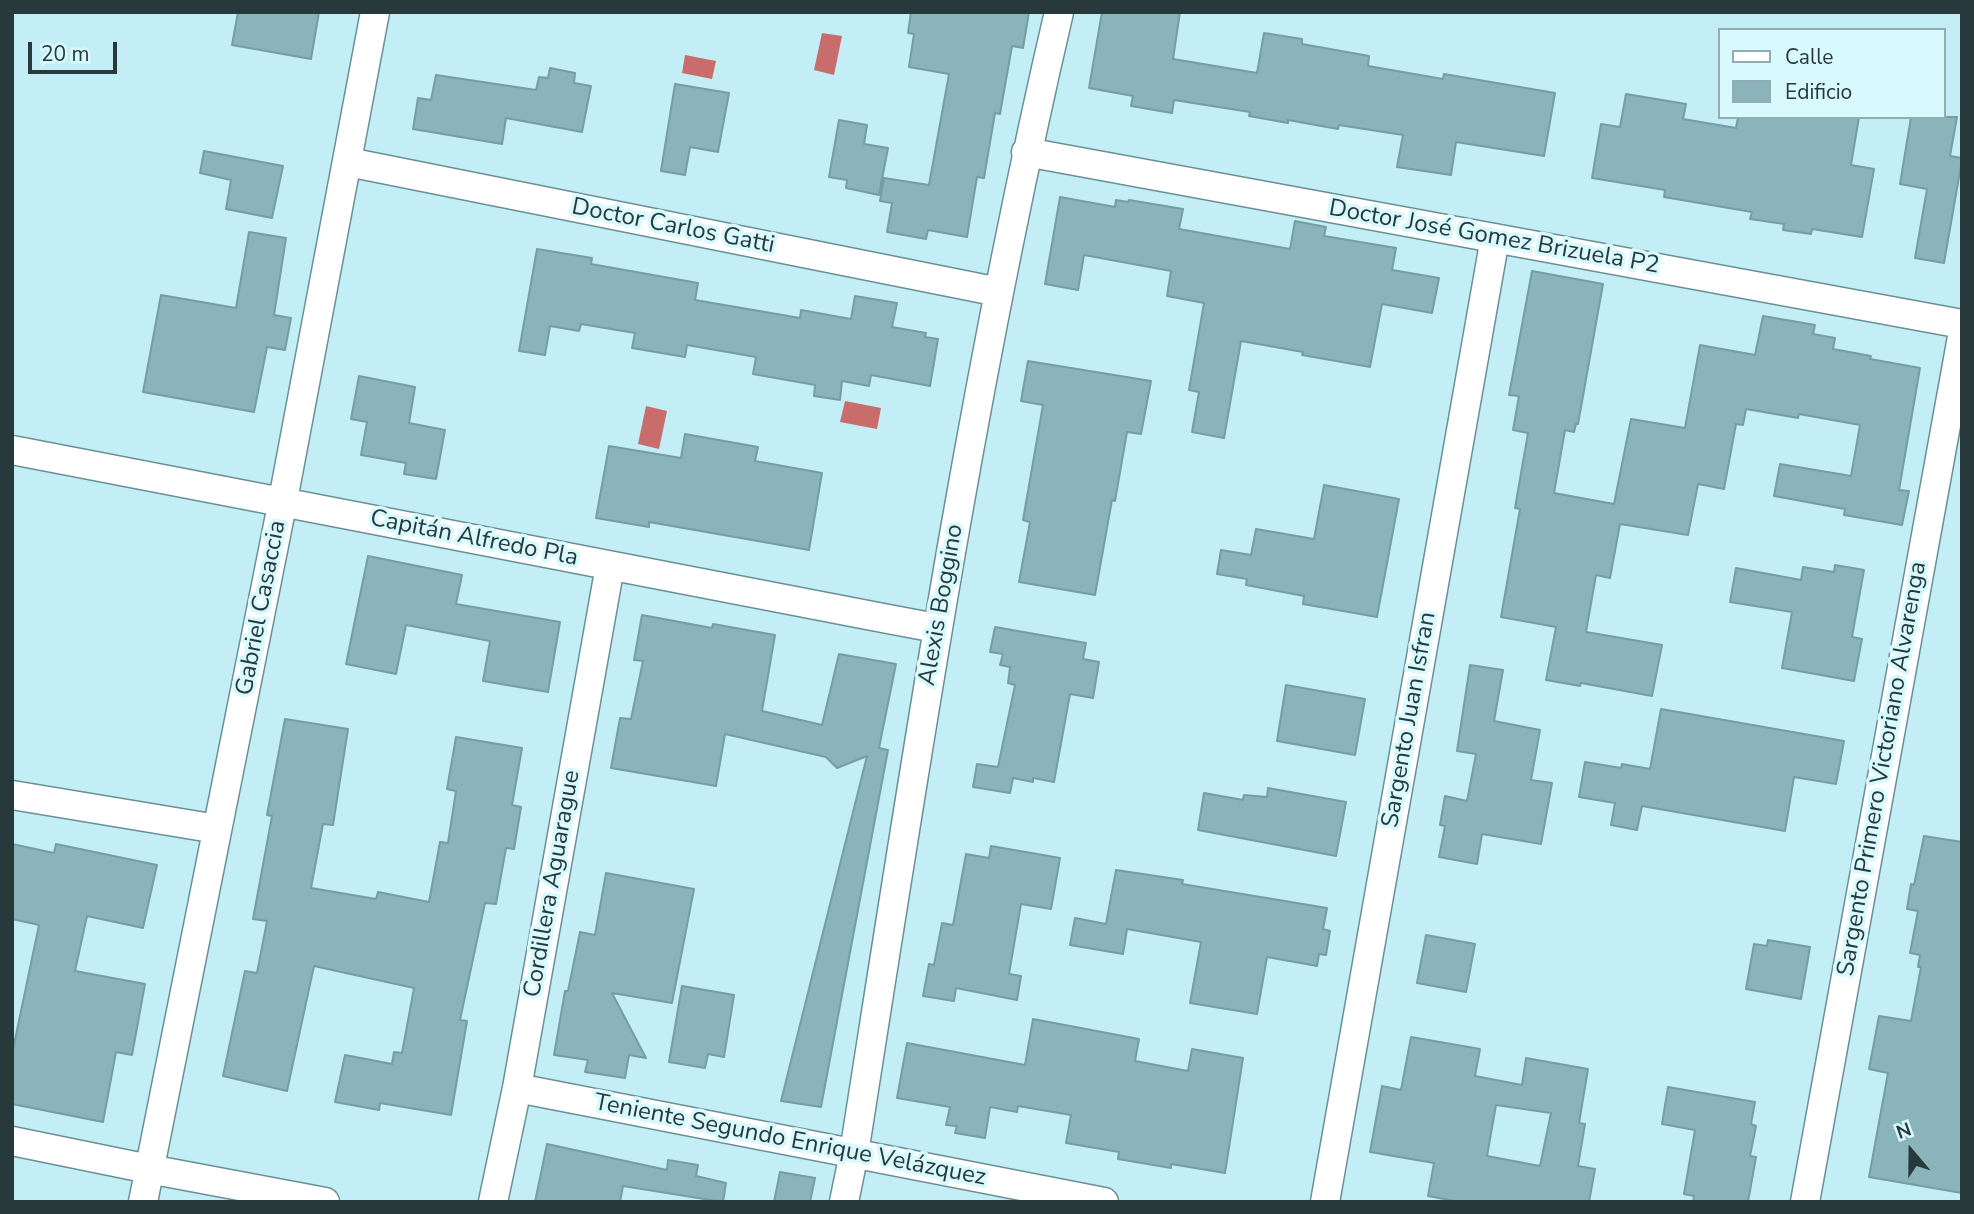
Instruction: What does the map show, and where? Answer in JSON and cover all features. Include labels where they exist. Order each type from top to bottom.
[{"type":"street","name":"Gabriel Casaccia","points":[[143,1202],[284,500],[375,12]]},
{"type":"street","name":"Alexis Boggino","points":[[844,1202],[854,1153],[936,628],[1026,152],[1059,12]]},
{"type":"street","name":"Doctor José Gomez Brizuela P2","points":[[1026,152],[1962,324]]},
{"type":"street","name":"Doctor Carlos Gatti","points":[[348,162],[999,292]]},
{"type":"street","name":"Sargento Juan Isfran","points":[[1325,1202],[1495,238]]},
{"type":"street","name":"Sargento Primero Victoriano Alvarenga","points":[[1805,1202],[1962,337]]},
{"type":"street","name":"Capitán Alfredo Pla","points":[[12,450],[284,500],[936,628]]},
{"type":"street","name":"Cordillera Aguarague","points":[[493,1202],[517,1088],[610,566]]},
{"type":"street","points":[[12,795],[217,829]]},
{"type":"street","name":"Teniente Segundo Enrique Velázquez","points":[[517,1088],[1104,1202]]},
{"type":"street","points":[[12,1140],[325,1202]]},
{"type":"shaded area","points":[[822,33],[842,36],[834,75],[814,70]]},
{"type":"shaded area","points":[[685,55],[716,61],[712,79],[682,73]]},
{"type":"shaded area","points":[[845,401],[881,408],[877,429],[840,422]]},
{"type":"shaded area","points":[[646,406],[667,411],[659,449],[638,444]]},
{"type":"building","points":[[238,12],[319,12],[311,59],[232,45]]},
{"type":"building","points":[[911,12],[1029,12],[1023,48],[1012,46],[1000,114],[995,113],[984,178],[977,177],[967,237],[928,230],[926,239],[887,232],[892,203],[880,201],[884,178],[929,185],[949,74],[909,67],[914,34],[908,33]]},
{"type":"building","points":[[1102,12],[1180,12],[1173,59],[1257,73],[1264,33],[1302,39],[1302,44],[1369,56],[1368,66],[1443,79],[1444,74],[1555,93],[1544,156],[1456,142],[1451,175],[1397,167],[1403,135],[1339,125],[1338,129],[1288,120],[1288,123],[1249,116],[1250,112],[1174,100],[1172,113],[1131,106],[1133,96],[1089,88]]},
{"type":"building","points":[[550,68],[575,73],[574,83],[591,86],[582,132],[506,118],[502,144],[413,129],[418,98],[431,100],[436,75],[536,90],[539,77],[548,78]]},
{"type":"building","points":[[675,84],[729,93],[718,152],[690,147],[685,175],[661,171]]},
{"type":"building","points":[[1626,94],[1686,104],[1683,119],[1736,128],[1738,119],[1859,119],[1851,165],[1874,169],[1862,237],[1812,229],[1811,234],[1783,230],[1784,224],[1750,219],[1752,212],[1664,197],[1665,190],[1592,178],[1601,124],[1620,127]]},
{"type":"building","points":[[1957,117],[1950,156],[1962,160],[1944,263],[1915,258],[1927,189],[1900,184],[1911,119]]},
{"type":"building","points":[[839,120],[867,125],[864,144],[888,148],[879,195],[846,188],[847,180],[829,177]]},
{"type":"building","points":[[204,151],[283,166],[272,218],[226,209],[231,180],[200,173]]},
{"type":"building","points":[[1060,197],[1115,207],[1116,200],[1129,200],[1183,209],[1179,229],[1290,249],[1295,221],[1326,227],[1324,236],[1396,248],[1392,270],[1439,278],[1432,313],[1382,304],[1370,367],[1241,341],[1224,438],[1192,432],[1199,392],[1189,390],[1204,303],[1167,296],[1171,271],[1084,255],[1078,290],[1045,284]]},
{"type":"building","points":[[249,232],[286,238],[274,315],[291,318],[285,350],[267,347],[254,412],[143,392],[161,295],[236,308]]},
{"type":"building","points":[[537,249],[592,258],[591,264],[698,283],[695,300],[800,318],[801,310],[851,319],[855,296],[897,303],[892,327],[926,333],[925,337],[938,339],[930,386],[871,375],[869,386],[842,381],[840,400],[814,396],[815,385],[753,374],[756,357],[687,345],[685,357],[632,348],[635,333],[581,324],[579,331],[550,326],[545,355],[519,351]]},
{"type":"building","points":[[1532,271],[1603,284],[1578,424],[1574,432],[1565,430],[1554,493],[1614,504],[1631,419],[1685,428],[1700,345],[1755,355],[1763,316],[1815,325],[1813,334],[1835,338],[1833,349],[1920,368],[1899,490],[1909,491],[1902,525],[1844,515],[1845,509],[1774,496],[1780,464],[1851,476],[1860,425],[1799,414],[1798,418],[1746,409],[1743,425],[1736,424],[1724,489],[1698,484],[1688,535],[1620,524],[1610,578],[1596,575],[1586,632],[1662,645],[1652,696],[1581,683],[1580,686],[1546,680],[1556,627],[1501,617],[1520,509],[1515,508],[1528,433],[1513,430],[1519,396],[1509,395]]},
{"type":"building","points":[[1028,361],[1151,381],[1141,434],[1127,432],[1095,595],[1019,582],[1030,522],[1023,520],[1043,405],[1021,401]]},
{"type":"building","points":[[359,376],[415,387],[409,423],[445,430],[436,479],[404,474],[406,463],[361,455],[367,422],[351,419]]},
{"type":"building","points":[[685,434],[758,447],[755,461],[822,473],[809,550],[649,522],[649,527],[596,518],[609,446],[681,458]]},
{"type":"building","points":[[1324,485],[1399,499],[1377,617],[1303,604],[1304,596],[1246,585],[1247,579],[1217,574],[1221,550],[1251,555],[1256,529],[1314,539]]},
{"type":"building","points":[[368,556],[462,575],[456,604],[560,622],[548,692],[483,681],[490,641],[406,625],[396,674],[346,664]]},
{"type":"building","points":[[1835,565],[1864,570],[1852,637],[1862,639],[1854,681],[1782,668],[1792,612],[1730,602],[1736,568],[1801,580],[1803,567],[1834,572]]},
{"type":"building","points":[[642,615],[712,628],[713,624],[775,635],[762,711],[822,725],[839,654],[896,664],[879,748],[888,750],[821,1107],[781,1101],[867,756],[837,768],[826,757],[725,734],[716,786],[611,768],[620,718],[631,719],[643,661],[634,660]]},
{"type":"building","points":[[995,627],[1086,643],[1083,659],[1099,662],[1093,698],[1070,694],[1054,782],[1013,778],[1010,793],[973,787],[977,764],[998,767],[1015,685],[1008,683],[1010,667],[1000,665],[1003,654],[990,652]]},
{"type":"building","points":[[1470,665],[1503,670],[1494,721],[1540,730],[1531,780],[1552,783],[1541,844],[1482,834],[1477,864],[1439,857],[1445,826],[1440,825],[1445,796],[1467,801],[1476,754],[1457,751]]},
{"type":"building","points":[[1286,685],[1365,699],[1355,755],[1277,741]]},
{"type":"building","points":[[1661,709],[1844,741],[1836,784],[1794,777],[1785,831],[1642,806],[1637,830],[1611,825],[1615,803],[1579,797],[1585,762],[1621,768],[1622,764],[1650,769]]},
{"type":"building","points":[[285,719],[348,729],[333,825],[323,824],[311,888],[376,899],[378,892],[429,902],[440,842],[448,843],[456,791],[447,789],[456,737],[522,748],[512,805],[521,807],[514,849],[506,848],[496,904],[485,903],[460,1020],[467,1021],[451,1115],[380,1103],[379,1110],[335,1102],[345,1055],[392,1064],[394,1052],[402,1053],[414,988],[314,966],[287,1091],[223,1076],[245,971],[257,973],[267,921],[253,919],[272,816],[267,815]]},
{"type":"building","points":[[1268,788],[1346,802],[1336,856],[1198,830],[1204,793],[1243,800],[1244,795],[1267,797]]},
{"type":"building","points":[[1924,836],[1962,842],[1962,1193],[1869,1177],[1888,1073],[1869,1069],[1879,1016],[1911,1021],[1921,967],[1918,967],[1920,955],[1910,953],[1918,911],[1907,909]]},
{"type":"building","points":[[12,844],[54,853],[56,844],[157,865],[143,928],[87,916],[75,971],[145,984],[132,1055],[116,1052],[103,1122],[12,1104],[12,1054],[39,925],[12,919]]},
{"type":"building","points":[[991,846],[1060,858],[1051,909],[1021,904],[1009,974],[1021,976],[1017,1000],[956,988],[954,1001],[923,996],[929,964],[934,965],[942,923],[953,925],[966,854],[989,858]]},
{"type":"building","points":[[1116,870],[1327,908],[1323,929],[1330,931],[1326,955],[1319,954],[1317,966],[1267,957],[1257,1014],[1190,1003],[1201,942],[1127,929],[1123,954],[1070,945],[1075,918],[1106,924]]},
{"type":"building","points":[[606,873],[694,889],[672,1003],[612,993],[646,1058],[629,1055],[625,1078],[585,1072],[588,1060],[554,1055],[565,991],[568,991],[580,932],[595,935]]},
{"type":"building","points":[[1426,935],[1475,944],[1466,992],[1417,983]]},
{"type":"building","points":[[1768,940],[1810,947],[1801,999],[1746,989],[1754,944],[1767,946]]},
{"type":"building","points":[[682,986],[734,995],[724,1057],[708,1054],[705,1068],[669,1062]]},
{"type":"building","points":[[1033,1019],[1139,1039],[1135,1061],[1188,1071],[1192,1049],[1243,1058],[1225,1173],[1118,1159],[1119,1152],[1066,1143],[1071,1115],[1018,1106],[1017,1112],[990,1107],[985,1138],[955,1133],[957,1126],[946,1125],[950,1107],[897,1098],[907,1043],[1025,1065]]},
{"type":"building","points":[[1411,1037],[1480,1049],[1475,1076],[1522,1085],[1526,1058],[1588,1069],[1579,1123],[1585,1124],[1578,1166],[1595,1169],[1589,1202],[1460,1202],[1428,1196],[1434,1163],[1370,1152],[1382,1086],[1401,1090]],"holes":[[[1496,1105],[1551,1113],[1540,1166],[1487,1156]]]},
{"type":"building","points":[[1668,1087],[1755,1102],[1751,1124],[1756,1126],[1750,1156],[1756,1157],[1748,1202],[1693,1202],[1694,1196],[1684,1194],[1695,1130],[1662,1124]]},
{"type":"building","points":[[547,1144],[667,1170],[668,1160],[698,1165],[696,1176],[726,1183],[723,1202],[623,1186],[620,1202],[535,1202]]},
{"type":"building","points":[[780,1172],[815,1178],[810,1202],[774,1202]]}]
